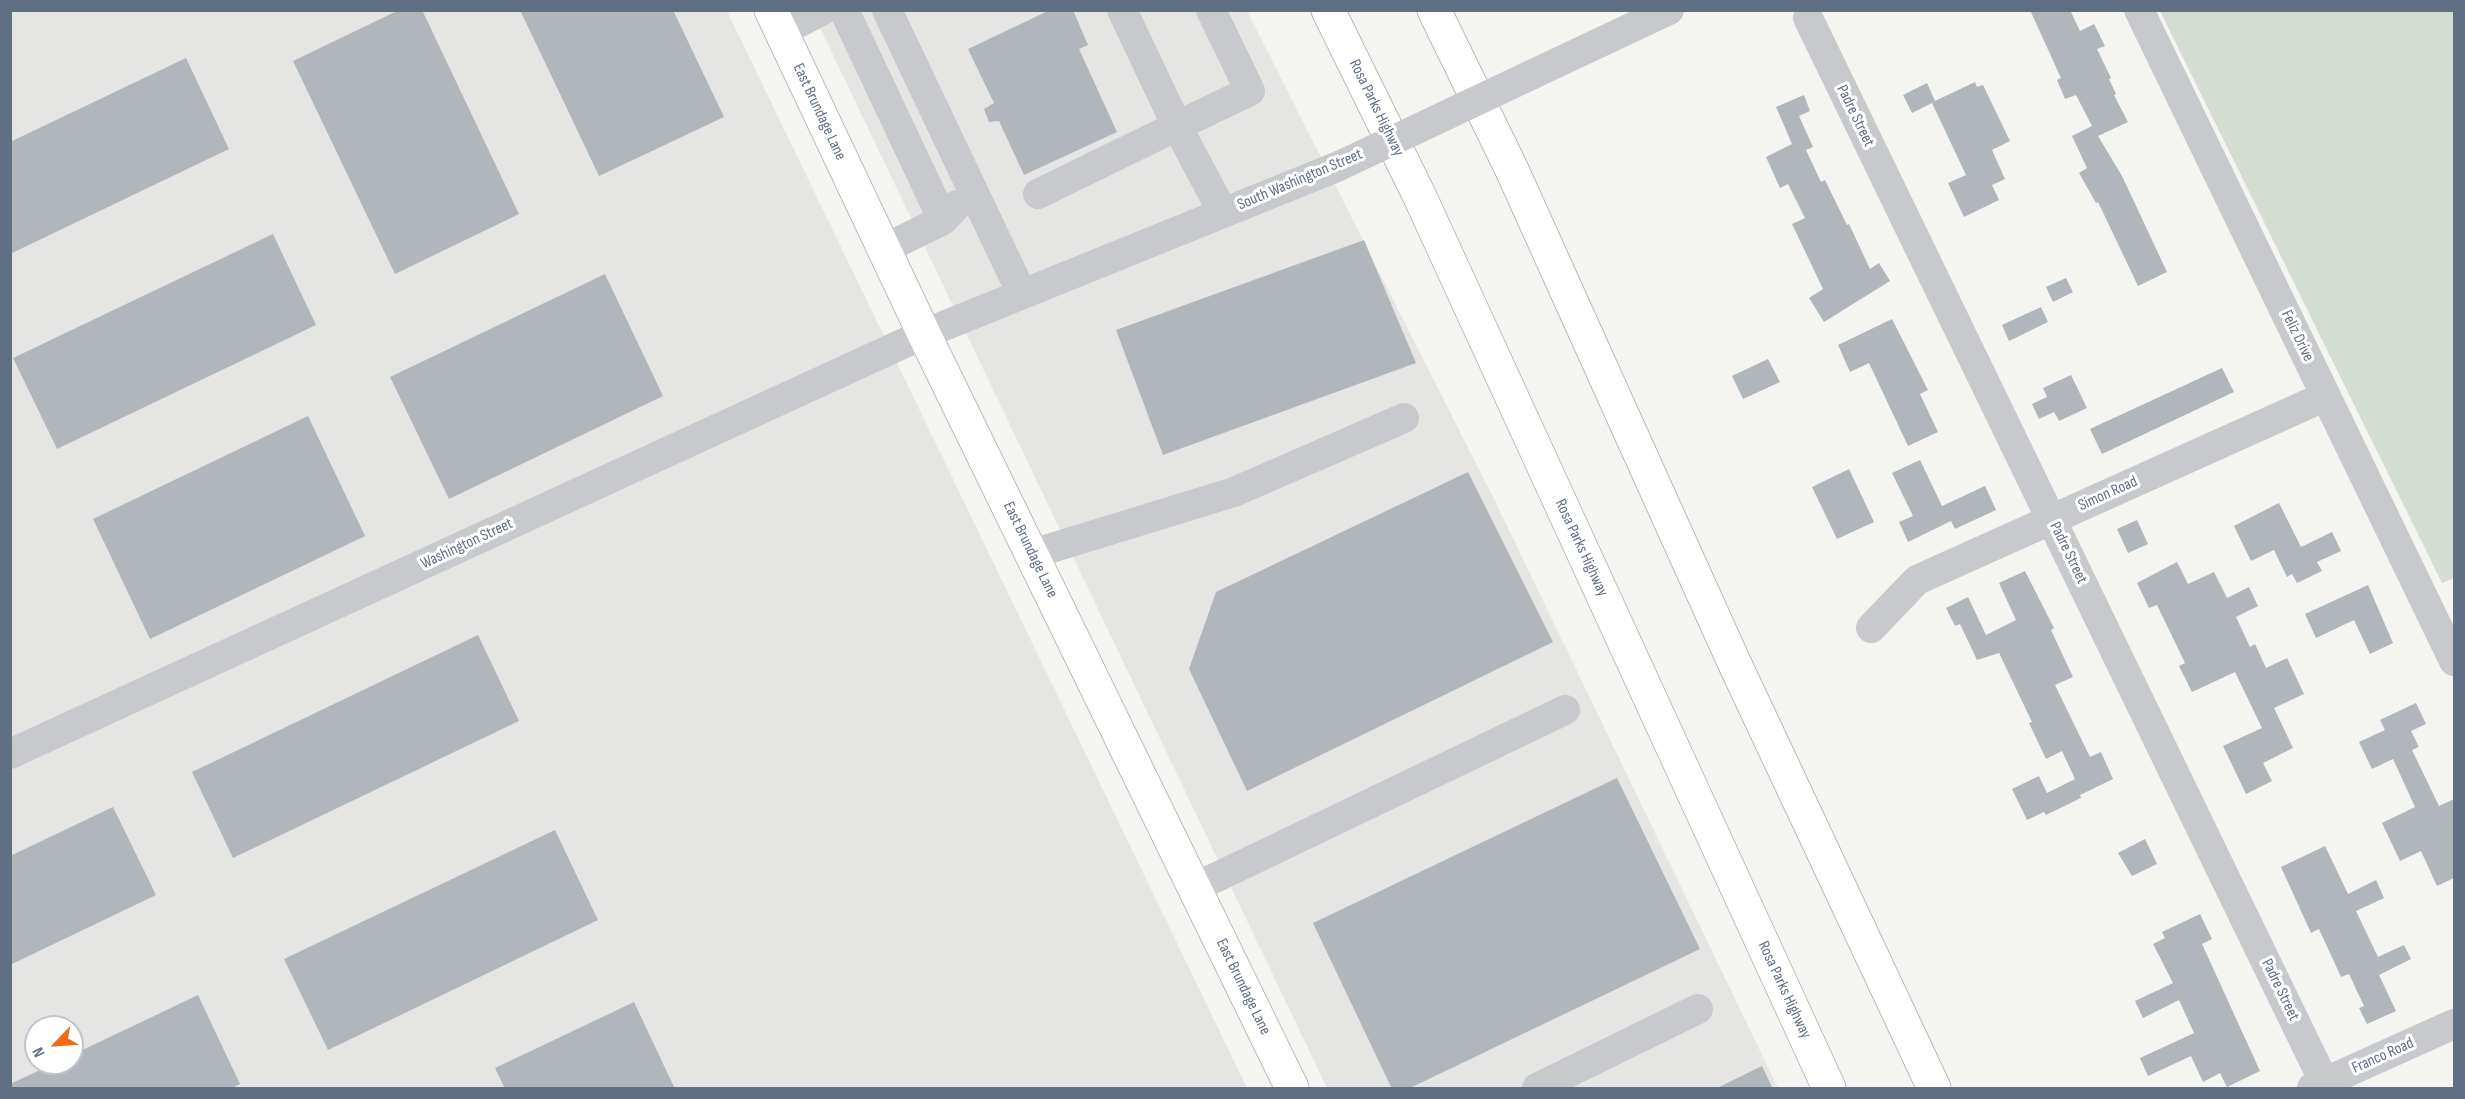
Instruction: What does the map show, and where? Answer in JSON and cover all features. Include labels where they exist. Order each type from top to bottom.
[{"type":"main road","name":"Rosa Parks Highway","points":[[1328,10],[1425,207],[1829,1089]]},
{"type":"main road","points":[[1434,10],[1512,170],[1738,671],[1934,1089]]},
{"type":"main road","name":"East Brundage Lane","points":[[776,21],[924,334],[1292,1089]]},
{"type":"street","points":[[776,21],[823,10]]},
{"type":"street","points":[[844,10],[943,220]]},
{"type":"street","points":[[887,10],[1022,294]]},
{"type":"street","points":[[1122,10],[1177,126],[1223,213]]},
{"type":"street","points":[[1038,194],[1250,91],[1211,10]]},
{"type":"street","name":"South Washington Street","points":[[924,334],[1339,166],[1669,10]]},
{"type":"street","name":"Feliz Drive","points":[[2139,10],[2326,396],[2444,614],[2454,661]]},
{"type":"street","name":"Padre Street","points":[[1808,18],[2052,520],[2321,1087]]},
{"type":"street","points":[[884,249],[943,220],[972,190]]},
{"type":"street","name":"Washington Street","points":[[10,754],[924,334]]},
{"type":"street","name":"Simon Road","points":[[1871,628],[1917,580],[2326,396]]},
{"type":"street","points":[[1032,554],[1234,492],[1404,418]]},
{"type":"street","points":[[1194,888],[1565,710]]},
{"type":"street","points":[[1537,1089],[1698,1009]]},
{"type":"street","name":"Franco Road","points":[[2321,1087],[2454,1024]]},
{"type":"shaded area","points":[[10,11],[727,11],[1247,1088],[11,1088]]},
{"type":"shaded area","points":[[812,11],[1247,11],[1495,501],[1778,1088],[1327,1088]]},
{"type":"shaded area","points":[[2160,11],[2454,11],[2454,578],[2442,583]]},
{"type":"building","points":[[399,10],[422,10],[519,214],[395,274],[293,61]]},
{"type":"building","points":[[520,10],[673,10],[724,117],[599,176]]},
{"type":"building","points":[[1050,10],[1073,10],[1088,45],[1079,49],[1117,132],[1024,175],[999,121],[989,122],[984,109],[994,103],[968,49]]},
{"type":"building","points":[[2030,10],[2070,10],[2080,31],[2094,24],[2105,46],[2097,49],[2111,78],[2109,79],[2116,94],[2114,95],[2128,122],[2098,136],[2122,176],[2167,272],[2138,286],[2098,202],[2096,203],[2079,173],[2087,168],[2072,136],[2092,126],[2076,95],[2065,99],[2057,80],[2061,78]]},
{"type":"building","points":[[186,58],[229,149],[10,254],[10,142]]},
{"type":"building","points":[[1975,82],[1977,87],[1983,85],[2010,141],[1992,150],[2005,179],[1992,185],[1999,200],[1964,217],[1948,183],[1966,175],[1932,103],[1912,113],[1903,95],[1927,83],[1935,101]]},
{"type":"building","points":[[1804,95],[1810,111],[1799,116],[1813,147],[1806,150],[1821,182],[1825,180],[1847,225],[1849,224],[1870,269],[1879,263],[1890,281],[1824,322],[1809,298],[1823,289],[1792,224],[1805,218],[1788,184],[1780,188],[1766,157],[1792,144],[1776,107]]},
{"type":"building","points":[[273,234],[316,325],[57,449],[13,358]]},
{"type":"building","points":[[1364,240],[1416,363],[1163,455],[1116,330]]},
{"type":"building","points":[[605,274],[663,396],[449,499],[390,377]]},
{"type":"building","points":[[2066,278],[2073,292],[2053,302],[2046,287]]},
{"type":"building","points":[[2041,307],[2048,322],[2009,341],[2002,325]]},
{"type":"building","points":[[1892,319],[1928,390],[1920,394],[1938,432],[1908,446],[1869,363],[1850,372],[1838,345]]},
{"type":"building","points":[[1768,359],[1780,382],[1743,399],[1732,376]]},
{"type":"building","points":[[2222,368],[2234,392],[2102,454],[2090,429]]},
{"type":"building","points":[[2071,375],[2087,408],[2059,421],[2054,412],[2039,419],[2032,404],[2047,397],[2043,388]]},
{"type":"building","points":[[308,416],[365,536],[150,639],[93,519]]},
{"type":"building","points":[[1920,460],[1942,506],[1985,486],[1996,510],[1955,529],[1951,521],[1908,542],[1899,522],[1913,516],[1892,473]]},
{"type":"building","points":[[1849,469],[1874,522],[1837,539],[1812,487]]},
{"type":"building","points":[[1468,472],[1553,642],[1247,791],[1189,669],[1216,592]]},
{"type":"building","points":[[2279,503],[2301,547],[2332,532],[2341,551],[2317,562],[2322,571],[2297,583],[2292,574],[2287,577],[2274,550],[2251,561],[2234,526]]},
{"type":"building","points":[[2137,520],[2148,544],[2128,553],[2117,529]]},
{"type":"building","points":[[2177,562],[2188,584],[2214,572],[2227,598],[2249,587],[2258,606],[2236,617],[2250,647],[2255,644],[2266,668],[2287,658],[2304,694],[2274,708],[2293,748],[2263,763],[2272,781],[2246,794],[2223,746],[2262,728],[2235,672],[2192,692],[2179,666],[2185,663],[2157,605],[2149,608],[2137,583]]},
{"type":"building","points":[[2025,571],[2054,628],[2051,630],[2073,677],[2055,685],[2090,757],[2101,752],[2113,779],[2046,815],[2044,812],[2027,820],[2012,789],[2039,776],[2047,793],[2075,779],[2062,751],[2046,759],[2029,723],[2032,722],[1999,653],[1977,660],[1960,624],[1955,626],[1946,608],[1968,597],[1986,635],[2016,620],[1999,583]]},
{"type":"building","points":[[2368,585],[2393,643],[2370,654],[2354,620],[2316,638],[2305,614]]},
{"type":"building","points":[[478,635],[519,721],[233,858],[192,772]]},
{"type":"building","points":[[2416,703],[2426,724],[2411,731],[2419,747],[2412,750],[2439,806],[2454,799],[2454,878],[2437,886],[2421,851],[2400,861],[2382,823],[2415,807],[2393,759],[2372,769],[2359,742],[2385,730],[2380,720]]},
{"type":"building","points":[[1617,778],[1700,949],[1408,1089],[1392,1089],[1313,923]]},
{"type":"building","points":[[113,807],[156,895],[10,965],[10,856]]},
{"type":"building","points":[[555,830],[598,920],[328,1050],[284,959]]},
{"type":"building","points":[[2145,839],[2157,864],[2132,876],[2118,853]]},
{"type":"building","points":[[2325,846],[2348,894],[2376,880],[2384,898],[2356,911],[2378,957],[2404,945],[2411,959],[2379,975],[2396,1011],[2367,1024],[2359,1008],[2364,1006],[2349,974],[2341,977],[2319,929],[2311,933],[2281,867]]},
{"type":"building","points":[[2200,914],[2212,939],[2202,944],[2260,1071],[2227,1087],[2220,1073],[2203,1082],[2191,1056],[2148,1076],[2140,1058],[2194,1033],[2179,1000],[2143,1018],[2135,1001],[2173,983],[2153,944],[2165,938],[2162,932]]},
{"type":"building","points":[[198,995],[240,1084],[230,1089],[10,1089],[10,1084],[29,1075],[84,1075],[84,1049]]},
{"type":"building","points":[[634,1002],[675,1089],[505,1089],[495,1068]]},
{"type":"building","points":[[1762,1066],[1773,1089],[1715,1089]]}]
